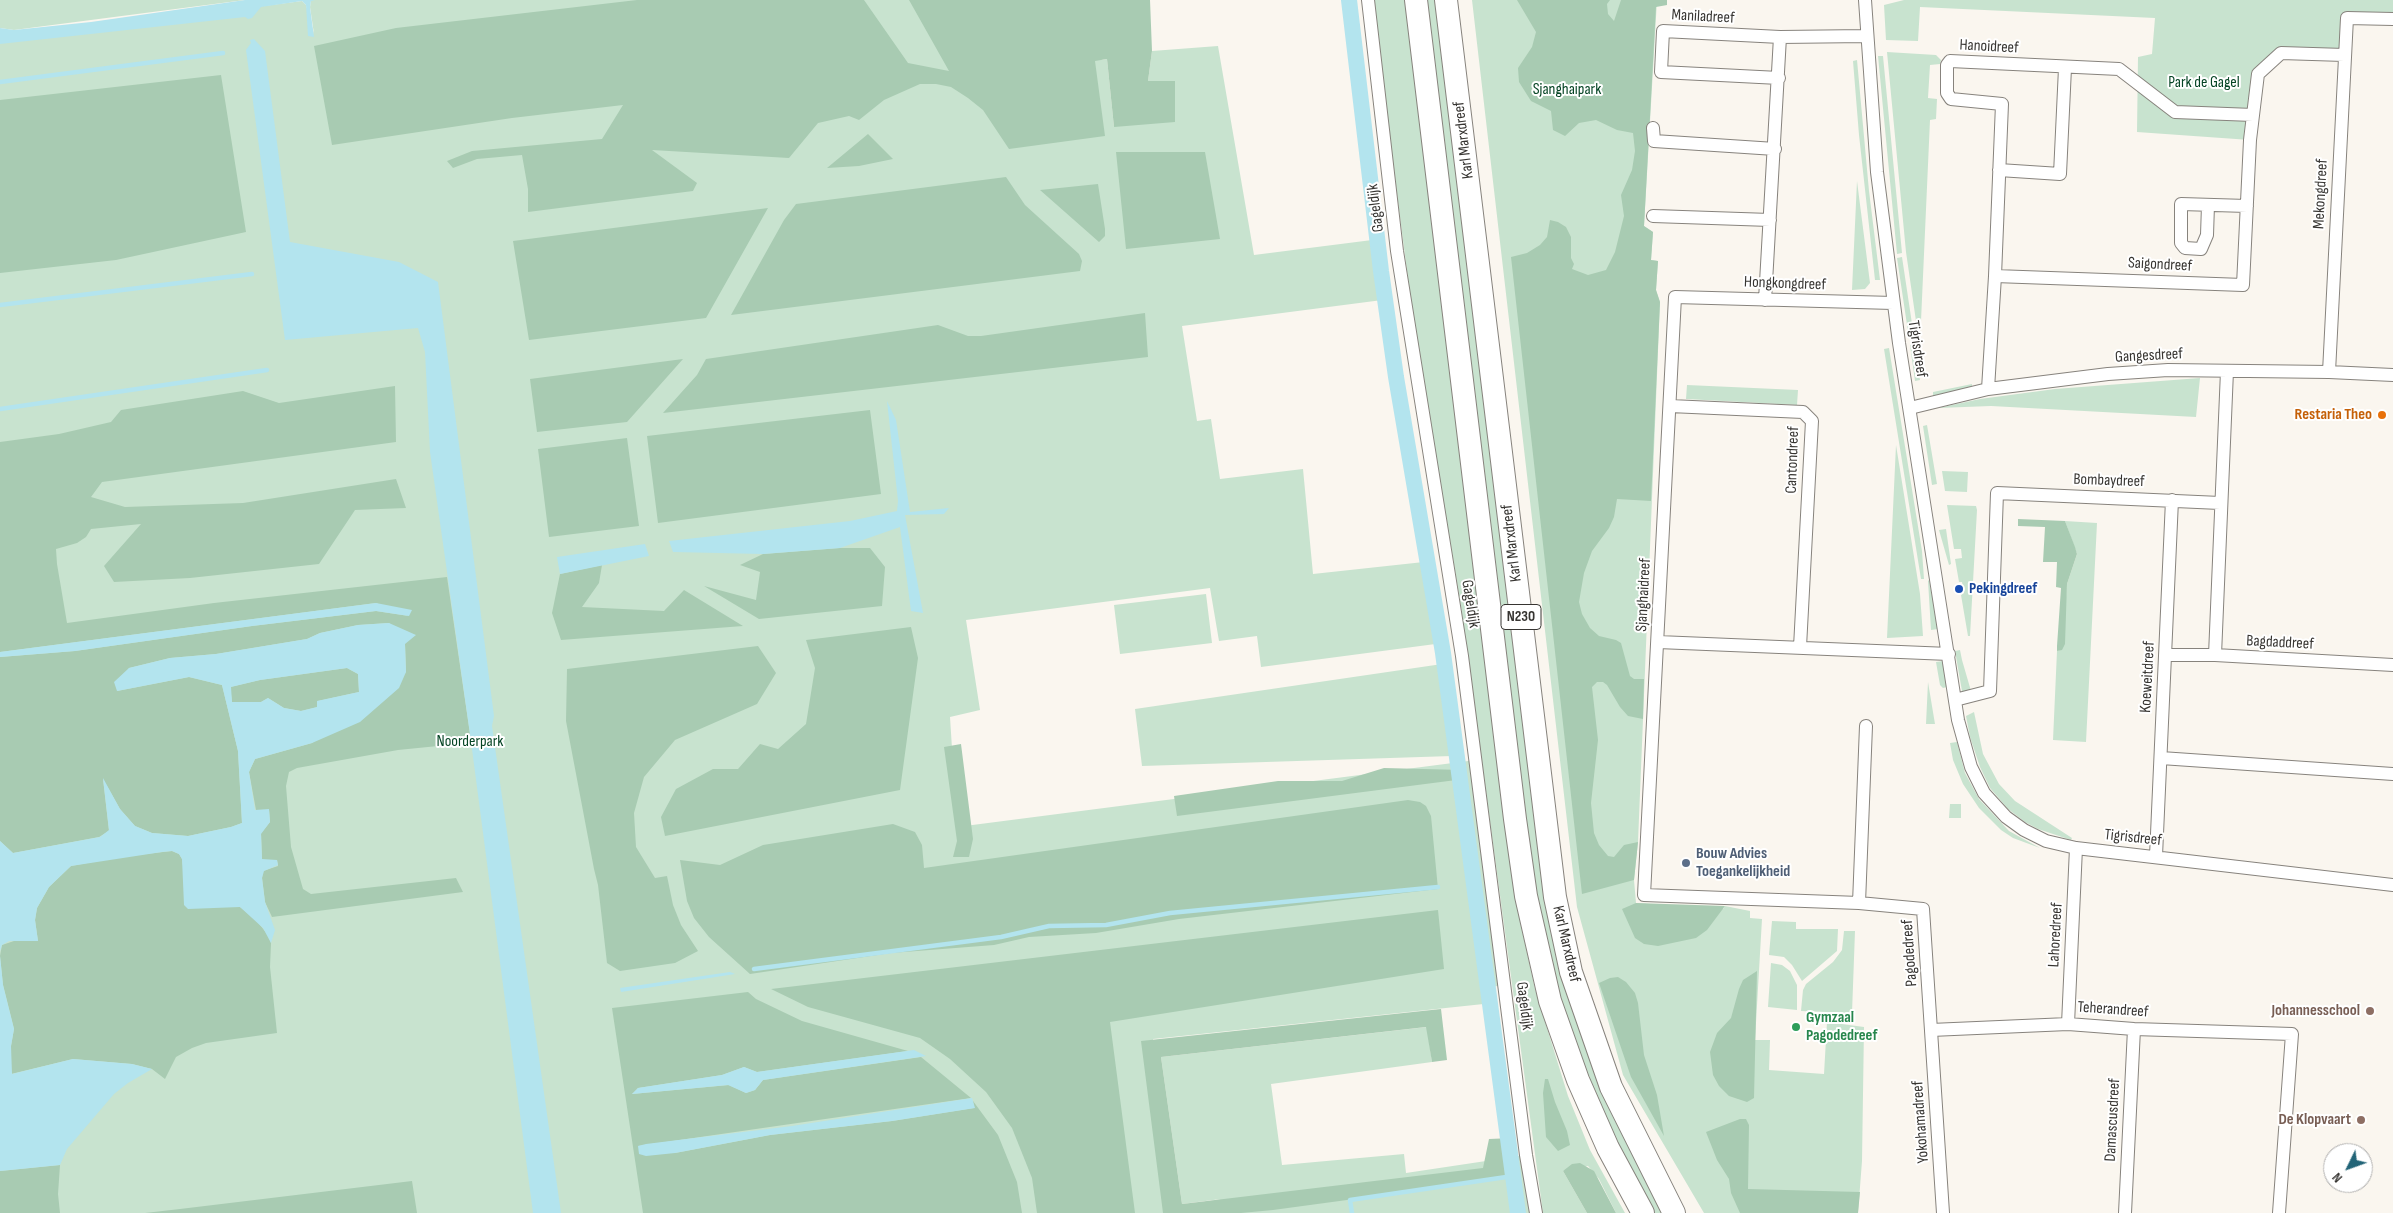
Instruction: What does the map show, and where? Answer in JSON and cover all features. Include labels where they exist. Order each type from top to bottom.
[{"type":"highway","name":"Karl Marxdreef","points":[[1416,0],[1514,819],[1526,896],[1550,1001],[1578,1080],[1608,1148],[1643,1213]]},
{"type":"highway","name":"Karl Marxdreef","points":[[1446,0],[1555,897],[1571,972],[1611,1087],[1674,1213]]},
{"type":"street","name":"Gageldijk","points":[[1368,0],[1397,251],[1462,656],[1526,1155],[1536,1213]]},
{"type":"street","name":"Tigrisdreef","points":[[1865,0],[1866,36],[1877,172],[1893,304],[1955,700],[1967,756],[1984,794],[2006,817],[2024,830],[2046,840],[2076,848],[2393,885]]},
{"type":"street","name":"Mekongdreef","points":[[2329,372],[2347,18],[2393,19]]},
{"type":"street","name":"Maniladreef","points":[[1779,78],[1661,72],[1663,31],[1780,37],[1866,36]]},
{"type":"street","points":[[1765,300],[1780,37]]},
{"type":"street","name":"Saigondreef","points":[[1996,276],[2243,285],[2253,115],[2258,74],[2281,53],[2344,55]]},
{"type":"street","name":"Hanoidreef","points":[[1988,389],[1996,276],[2002,104],[1951,99],[1947,93],[1947,65],[1950,62],[2119,69],[2175,112],[2253,115]]},
{"type":"street","points":[[2000,170],[2060,174],[2065,68]]},
{"type":"street","points":[[1653,128],[1654,141],[1775,149]]},
{"type":"street","points":[[2208,205],[2247,206]]},
{"type":"street","points":[[1653,216],[1770,220]]},
{"type":"street","name":"Hongkongdreef","points":[[1675,297],[1893,304]]},
{"type":"street","name":"Sjanghaidreef","points":[[1644,895],[1675,297]]},
{"type":"street","name":"Gangesdreef","points":[[1910,408],[1988,389],[2108,374],[2168,370],[2329,372],[2393,376]]},
{"type":"street","points":[[2215,655],[2227,371]]},
{"type":"street","name":"Cantondreef","points":[[1670,406],[1803,412],[1812,420],[1800,647]]},
{"type":"street","name":"Bombaydreef","points":[[1955,700],[1990,691],[1997,493],[2220,502]]},
{"type":"street","name":"Koeweitdreef","points":[[2156,856],[2172,500]]},
{"type":"street","points":[[1658,642],[1949,654]]},
{"type":"street","name":"Bagdaddreef","points":[[2166,655],[2215,655],[2393,665]]},
{"type":"street","points":[[1859,903],[1866,726]]},
{"type":"street","points":[[2161,758],[2393,774]]},
{"type":"street","name":"Lahoredreef","points":[[2068,1024],[2076,848]]},
{"type":"street","name":"Pagodedreef","points":[[1644,895],[1859,903],[1923,909],[1931,1030]]},
{"type":"street","name":"Teherandreef","points":[[1931,1030],[2068,1024],[2134,1029],[2292,1034],[2279,1213]]},
{"type":"street","name":"Damascusdreef","points":[[2125,1213],[2134,1029]]},
{"type":"street","name":"Yokohamadreef","points":[[1931,1030],[1943,1213]]},
{"type":"green space","points":[[0,0],[245,0],[14,30],[0,28]]},
{"type":"green space","name":"Noorderpark","points":[[311,0],[1070,0],[1102,60],[1107,59],[1114,127],[1148,81],[1152,51],[1218,46],[1254,255],[1380,239],[1390,299],[1182,326],[1197,421],[1211,419],[1220,479],[1303,469],[1313,574],[1433,561],[1443,643],[1261,667],[1257,636],[1219,641],[1210,588],[966,620],[980,710],[950,717],[957,827],[1476,760],[1504,985],[1491,987],[1493,1003],[1153,1039],[1176,1207],[1221,1199],[1182,1204],[1161,1057],[1427,1027],[1432,1062],[1271,1084],[1282,1165],[1404,1154],[1406,1173],[1526,1155],[1536,1213],[0,1213],[0,40],[302,1],[306,5],[314,34],[310,7]]},
{"type":"green space","points":[[637,0],[864,0],[908,63],[949,71],[909,0],[1150,0],[1152,51],[1148,81],[1175,81],[1175,122],[1114,127],[1107,59],[1095,61],[1105,136],[1009,149],[983,110],[968,98],[951,87],[936,84],[920,84],[884,100],[859,120],[849,116],[818,123],[789,158],[652,150],[697,183],[693,191],[528,212],[528,189],[522,155],[477,159],[453,168],[447,161],[472,151],[602,139],[623,105],[512,118],[332,145],[314,46],[396,28]]},
{"type":"green space","points":[[1372,0],[1407,0],[1510,858],[1522,930],[1535,989],[1568,1096],[1590,1150],[1625,1213],[1616,1213],[1599,1179],[1588,1166],[1563,1171],[1587,1213],[1543,1213],[1461,607],[1412,310]]},
{"type":"green space","points":[[1423,0],[1438,0],[1570,1003],[1600,1089],[1613,1117],[1666,1213],[1651,1213],[1588,1088],[1542,945]]},
{"type":"green space","name":"Sjanghaipark","points":[[1472,0],[1657,0],[1644,226],[1653,232],[1651,260],[1658,261],[1656,290],[1660,302],[1638,842],[1634,880],[1636,903],[1723,909],[1725,906],[1750,911],[1750,918],[1762,919],[1755,1040],[1770,1040],[1769,1070],[1824,1074],[1827,1022],[1864,1027],[1862,1161],[1858,1213],[1704,1213],[1623,1075],[1577,907]]},
{"type":"green space","points":[[1517,0],[1610,0],[1607,4],[1608,14],[1614,21],[1621,0],[1667,0],[1667,5],[1656,7],[1644,226],[1653,232],[1651,260],[1658,261],[1656,290],[1660,302],[1651,501],[1617,499],[1614,517],[1609,528],[1592,551],[1584,573],[1579,602],[1582,614],[1590,628],[1599,636],[1621,643],[1630,676],[1634,679],[1644,679],[1643,719],[1628,716],[1603,682],[1597,682],[1592,687],[1598,740],[1591,803],[1594,833],[1599,845],[1608,856],[1614,857],[1624,845],[1638,842],[1634,880],[1582,894],[1511,257],[1527,253],[1540,245],[1547,237],[1550,220],[1566,227],[1571,237],[1571,258],[1574,264],[1572,269],[1588,275],[1606,270],[1615,252],[1624,216],[1621,195],[1632,170],[1635,151],[1633,133],[1617,130],[1596,120],[1579,123],[1565,136],[1553,130],[1551,111],[1531,101],[1519,82],[1518,68],[1532,47],[1536,32]]},
{"type":"green space","name":"Park de Gagel","points":[[1904,0],[2393,0],[2393,18],[2347,18],[2344,55],[2281,53],[2258,74],[2250,140],[2137,132],[2138,57],[2152,54],[2155,18],[1920,7],[1918,41],[1886,40],[1884,5]]},
{"type":"green space","points":[[1887,52],[1936,55],[1941,60],[1940,64],[1930,65],[1928,98],[1937,99],[1936,119],[1930,120],[1921,321],[1916,321],[1906,252]]},
{"type":"green space","points":[[1878,56],[1883,56],[1902,253],[1897,254]]},
{"type":"green space","points":[[1857,60],[1869,191],[1880,280],[1875,280],[1859,135],[1853,61]]},
{"type":"green space","points":[[221,75],[246,232],[116,260],[0,273],[0,100]]},
{"type":"green space","points":[[868,134],[893,159],[859,166],[827,168]]},
{"type":"green space","points":[[1116,152],[1205,152],[1220,239],[1126,249]]},
{"type":"green space","points":[[1006,177],[1025,205],[1079,254],[1082,261],[1080,271],[731,315],[784,220],[796,204]]},
{"type":"green space","points":[[1857,181],[1870,283],[1865,289],[1852,290]]},
{"type":"green space","points":[[1098,184],[1105,229],[1105,236],[1099,242],[1040,190]]},
{"type":"green space","points":[[768,208],[706,318],[529,340],[513,241]]},
{"type":"green space","points":[[1902,257],[1914,337],[1909,338],[1897,258]]},
{"type":"green space","points":[[1145,313],[1148,357],[663,413],[697,375],[706,359],[938,325],[968,336],[981,336]]},
{"type":"green space","points":[[1910,345],[1914,345],[1920,380],[1915,381]]},
{"type":"green space","points":[[1889,348],[1922,551],[1924,579],[1921,579],[1884,349]]},
{"type":"green space","points":[[683,359],[627,422],[537,432],[530,379]]},
{"type":"green space","points":[[2200,378],[2196,417],[1991,406],[1938,408],[1980,399],[2055,389]]},
{"type":"green space","points":[[1972,384],[1972,388],[1933,396],[1933,392]]},
{"type":"green space","points":[[1687,385],[1798,390],[1797,405],[1686,399]]},
{"type":"green space","points":[[395,386],[396,442],[102,482],[91,497],[125,507],[243,503],[396,479],[406,508],[355,510],[319,564],[190,578],[114,582],[104,566],[141,524],[91,529],[86,537],[77,543],[56,549],[57,564],[67,623],[214,603],[447,577],[470,734],[448,745],[398,750],[297,768],[289,772],[286,786],[291,847],[303,889],[311,894],[456,878],[463,892],[272,917],[265,902],[263,871],[278,866],[277,860],[262,860],[261,833],[270,822],[269,810],[256,810],[249,772],[255,759],[312,743],[406,672],[405,644],[389,623],[358,625],[320,633],[307,639],[216,654],[170,658],[129,668],[117,691],[189,677],[222,685],[238,751],[242,823],[188,836],[152,833],[135,826],[120,809],[103,779],[109,831],[99,837],[13,853],[0,841],[0,657],[75,651],[376,611],[409,616],[376,603],[0,652],[0,442],[59,434],[111,422],[121,410],[243,391],[279,403]]},
{"type":"green space","points":[[870,410],[881,494],[658,523],[647,436]]},
{"type":"green space","points":[[1927,425],[1937,484],[1932,485],[1923,426]]},
{"type":"green space","points":[[627,438],[639,526],[549,537],[538,449]]},
{"type":"green space","points":[[1896,445],[1920,594],[1923,636],[1887,638]]},
{"type":"green space","points":[[1942,471],[1968,472],[1967,492],[1945,491]]},
{"type":"green space","points":[[1947,505],[1976,506],[1977,510],[1970,636],[1968,636],[1961,595],[1964,593],[1962,582],[1959,582],[1955,559],[1962,558],[1961,549],[1954,549]]},
{"type":"green space","points":[[2018,519],[2065,521],[2075,547],[2077,554],[2067,584],[2065,644],[2062,650],[2057,651],[2061,588],[2056,587],[2057,562],[2043,562],[2045,527],[2018,526]]},
{"type":"green space","points":[[2065,521],[2097,523],[2086,742],[2053,740],[2057,651],[2062,649],[2067,584],[2077,554]]},
{"type":"green space","points":[[1946,529],[1951,564],[1949,565],[1939,530]]},
{"type":"green space","points":[[840,548],[870,548],[885,567],[882,606],[759,619],[704,586],[756,600],[760,572],[740,565],[763,554]]},
{"type":"green space","points":[[602,565],[599,583],[582,607],[664,611],[684,590],[743,626],[561,640],[552,613],[560,574]]},
{"type":"green space","points":[[1928,581],[1938,629],[1931,630]]},
{"type":"green space","points":[[1206,594],[1212,643],[1120,654],[1114,605]]},
{"type":"green space","points":[[911,627],[918,658],[900,790],[665,836],[661,817],[676,789],[713,769],[738,769],[760,744],[778,749],[806,724],[815,668],[806,640]]},
{"type":"green space","points":[[758,646],[776,673],[757,704],[675,740],[644,777],[634,813],[636,847],[655,878],[667,876],[673,905],[681,925],[698,951],[675,963],[620,971],[607,963],[598,885],[566,721],[567,669]]},
{"type":"green space","points":[[1960,650],[1971,691],[1962,691],[1955,651]]},
{"type":"green space","points":[[1943,661],[1947,687],[1943,688],[1940,685],[1936,662]]},
{"type":"green space","points":[[1449,663],[1461,752],[1452,756],[1142,766],[1135,709]]},
{"type":"green space","points":[[347,668],[358,674],[359,692],[318,701],[318,707],[301,711],[284,708],[268,698],[261,702],[232,702],[230,687],[260,680]]},
{"type":"green space","points":[[1928,682],[1935,724],[1926,724]]},
{"type":"green space","points":[[1974,712],[1983,754],[1999,784],[2015,801],[2072,838],[2071,840],[2038,829],[2025,822],[2008,809],[1990,788],[1980,767],[1970,737],[1966,716]]},
{"type":"green space","points":[[1957,742],[1965,773],[1979,799],[2009,831],[2040,848],[2013,838],[2001,830],[1979,808],[1963,784],[1953,760],[1950,743]]},
{"type":"green space","points":[[961,744],[973,839],[969,857],[953,857],[957,841],[944,747]]},
{"type":"green space","points":[[1384,768],[1463,770],[1464,779],[1177,816],[1174,796],[1278,781],[1342,781]]},
{"type":"green space","points":[[1408,800],[1420,802],[1426,806],[1431,816],[1438,889],[1179,919],[1096,933],[1029,937],[994,945],[891,953],[750,974],[709,937],[694,918],[687,901],[680,860],[720,865],[763,845],[893,824],[915,832],[922,845],[924,868]]},
{"type":"green space","points":[[1950,804],[1961,804],[1961,818],[1949,818]]},
{"type":"green space","points":[[172,851],[179,854],[182,859],[184,873],[218,907],[240,907],[256,920],[268,935],[271,943],[270,967],[277,1033],[206,1043],[192,1048],[176,1057],[165,1079],[152,1069],[132,1064],[73,1059],[11,1074],[11,1046],[14,1029],[3,985],[0,956],[2,945],[17,940],[38,941],[35,920],[37,908],[49,887],[71,866],[119,857]]},
{"type":"green space","points":[[1636,903],[1725,906],[1707,930],[1696,938],[1658,946],[1644,944],[1635,938],[1622,909]]},
{"type":"green space","points":[[1438,910],[1444,969],[1110,1022],[1135,1213],[1037,1213],[1032,1178],[1012,1128],[986,1092],[950,1059],[920,1038],[808,1007],[771,989]]},
{"type":"green space","points":[[1772,921],[1796,922],[1796,929],[1838,929],[1837,951],[1802,981],[1792,965],[1784,957],[1769,955]]},
{"type":"green space","points":[[1844,931],[1855,931],[1852,1013],[1801,1011],[1803,990],[1806,984],[1833,962],[1842,950]]},
{"type":"green space","points":[[1771,963],[1782,965],[1790,971],[1797,985],[1797,1010],[1768,1007]]},
{"type":"green space","points":[[1757,971],[1754,1098],[1747,1102],[1729,1096],[1719,1086],[1713,1075],[1710,1052],[1717,1033],[1731,1018],[1743,980]]},
{"type":"green space","points":[[1618,977],[1626,982],[1635,993],[1638,1003],[1644,1055],[1657,1095],[1664,1136],[1631,1077],[1599,983]]},
{"type":"green space","points":[[748,992],[756,999],[802,1021],[908,1051],[757,1072],[744,1067],[722,1075],[638,1088],[632,1094],[729,1085],[746,1093],[755,1090],[763,1080],[921,1057],[971,1098],[638,1146],[675,1153],[770,1135],[892,1121],[974,1108],[973,1101],[998,1135],[1017,1182],[1022,1213],[643,1213],[612,1008]]},
{"type":"green space","points":[[1441,1009],[1447,1060],[1432,1062],[1426,1027],[1161,1057],[1182,1204],[1483,1168],[1489,1139],[1512,1138],[1517,1177],[1273,1210],[1241,1213],[1163,1213],[1141,1041]]},
{"type":"green space","points":[[1545,1079],[1548,1079],[1567,1131],[1570,1145],[1558,1151],[1546,1137],[1543,1093]]},
{"type":"green space","points":[[1740,1119],[1746,1119],[1749,1125],[1748,1189],[1860,1192],[1858,1213],[1740,1213],[1731,1193],[1729,1179],[1717,1160],[1706,1132]]},
{"type":"green space","points":[[1580,1163],[1594,1171],[1616,1213],[1587,1213],[1563,1171],[1572,1164]]},
{"type":"green space","points":[[60,1165],[58,1194],[60,1213],[0,1213],[0,1171]]},
{"type":"green space","points":[[412,1181],[417,1213],[145,1213],[180,1209]]},
{"type":"water","points":[[245,0],[315,0],[311,1],[310,7],[314,37],[308,36],[306,5],[302,1],[261,7],[252,18],[248,19],[245,17],[0,44],[0,28],[14,30],[91,22]]},
{"type":"water","points":[[254,39],[265,51],[290,242],[399,262],[438,282],[494,716],[492,726],[561,1213],[533,1213],[470,734],[430,452],[425,352],[418,328],[285,340],[246,50],[251,43],[250,40]]},
{"type":"water","points":[[887,401],[896,420],[910,512],[949,508],[944,514],[905,515],[923,613],[911,611],[900,527],[840,548],[763,554],[673,552],[669,541],[850,521],[897,511],[898,501]]},
{"type":"water","points":[[645,544],[649,556],[560,574],[557,557]]},
{"type":"water","points":[[376,603],[412,610],[409,616],[376,611],[75,651],[0,657],[0,652]]},
{"type":"water","points":[[389,623],[416,635],[405,644],[406,672],[399,688],[360,722],[312,743],[255,759],[249,772],[255,810],[269,809],[270,822],[261,834],[262,859],[277,860],[278,865],[264,871],[262,878],[265,902],[275,930],[271,943],[263,928],[240,907],[188,909],[184,905],[182,859],[179,854],[172,851],[71,866],[49,887],[37,908],[35,920],[38,941],[9,941],[2,945],[0,951],[0,841],[13,853],[100,837],[109,830],[103,778],[120,809],[135,826],[152,833],[188,836],[242,823],[238,751],[222,685],[189,677],[117,691],[114,682],[129,668],[170,658],[216,654],[307,639],[320,633],[358,625]],"holes":[[[347,668],[358,674],[359,692],[317,701],[317,707],[301,711],[284,708],[268,698],[261,702],[232,702],[231,687],[260,680]]]},
{"type":"water","points":[[0,956],[3,985],[14,1029],[11,1046],[12,1074],[73,1059],[132,1064],[152,1069],[114,1094],[67,1149],[60,1165],[0,1171]]},
{"type":"water","points":[[730,972],[735,974],[621,992],[620,988]]},
{"type":"water","points":[[914,1050],[926,1056],[763,1080],[755,1090],[746,1093],[728,1085],[632,1094],[638,1088],[722,1075],[744,1067],[757,1072]]},
{"type":"water","points":[[972,1098],[975,1108],[892,1121],[770,1135],[675,1153],[646,1156],[639,1154],[638,1146],[646,1144],[792,1126]]},
{"type":"waterway","points":[[1349,0],[1381,271],[1396,377],[1443,653],[1518,1213]]},
{"type":"waterway","points":[[0,82],[223,53]]},
{"type":"waterway","points":[[0,305],[252,274]]},
{"type":"waterway","points":[[0,409],[267,370]]},
{"type":"waterway","points":[[754,969],[1001,937],[1049,926],[1106,925],[1170,913],[1438,887]]},
{"type":"waterway","points":[[1352,1213],[1350,1200],[1513,1176]]},
{"type":"place","name":"Restaria Theo","points":[[2382,415]]},
{"type":"place","name":"Pekingdreef","points":[[1959,589]]},
{"type":"place","name":"Bouw Advies Toegankelijkheid","points":[[1686,863]]},
{"type":"place","name":"Johannesschool","points":[[2370,1011]]},
{"type":"place","name":"Gymzaal Pagodedreef","points":[[1796,1027]]},
{"type":"place","name":"De Klopvaart","points":[[2361,1120]]}]
